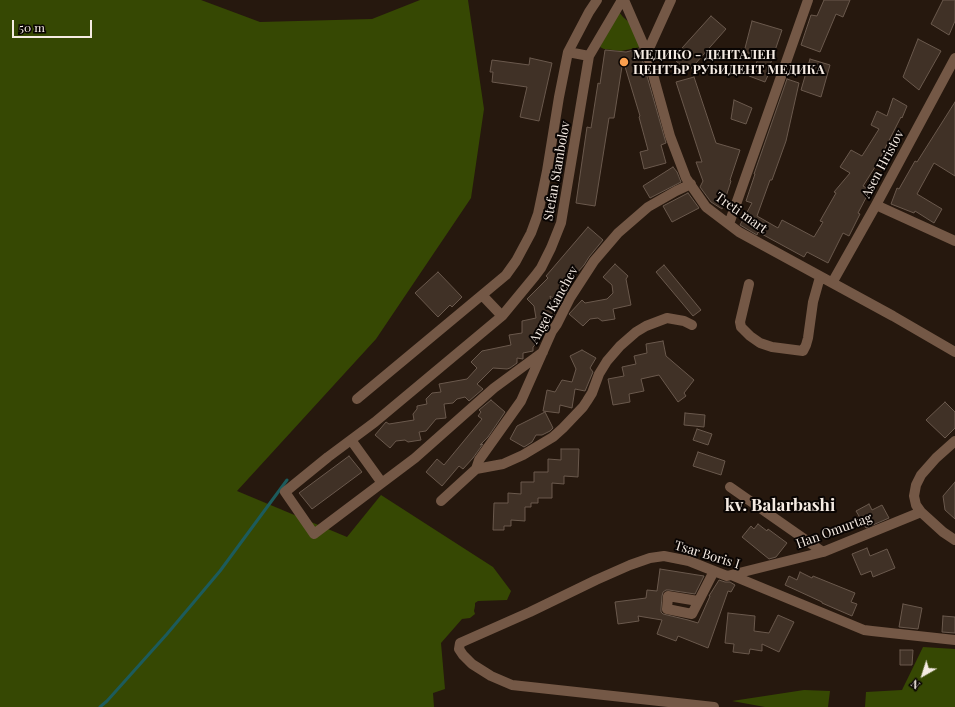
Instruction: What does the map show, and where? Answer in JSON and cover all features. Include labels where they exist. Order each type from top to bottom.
[{"type":"street","name":"Stefan Stambolov","points":[[357,399],[506,275],[524,247],[537,219],[548,172],[559,97],[568,52],[597,0]]},
{"type":"street","name":"Stefan Stambolov","points":[[382,483],[314,534],[285,492],[375,422],[502,316],[541,268],[559,231],[564,209],[589,56],[623,0]]},
{"type":"street","name":"Treti mart","points":[[623,0],[647,53],[670,136],[686,178],[706,207],[739,232],[955,352]]},
{"type":"street","points":[[647,53],[671,0]]},
{"type":"street","points":[[728,224],[808,0]]},
{"type":"street","points":[[568,52],[589,56]]},
{"type":"street","name":"Asen Hristov","points":[[832,283],[955,58]]},
{"type":"street","name":"Angel Kanchev","points":[[476,469],[479,460],[521,401],[552,331],[570,298],[594,261],[618,234],[648,207],[691,184]]},
{"type":"street","points":[[876,205],[955,241]]},
{"type":"street","points":[[749,284],[740,322],[742,327],[750,336],[760,343],[772,347],[804,351],[813,302],[820,277]]},
{"type":"street","points":[[482,295],[502,316]]},
{"type":"street","points":[[441,500],[476,469],[503,464],[523,455],[553,437],[583,407],[592,393],[599,374],[607,361],[627,339],[641,329],[666,318],[684,321],[692,325]]},
{"type":"street","points":[[351,440],[382,483],[416,458],[494,388],[543,352]]},
{"type":"street","points":[[955,441],[936,458],[921,475],[914,496],[916,505],[921,512],[943,532],[955,540]]},
{"type":"street","points":[[730,487],[823,552]]},
{"type":"street","name":"Han Omurtag","points":[[731,575],[823,552],[921,512]]},
{"type":"street","name":"Tsar Boris I","points":[[714,707],[512,685],[491,676],[472,664],[459,650],[460,643],[530,612],[596,580],[650,558],[664,556],[689,561],[727,576],[731,575],[864,630],[955,640]]},
{"type":"street","points":[[698,601],[714,571]]},
{"type":"green space","points":[[0,0],[201,0],[260,22],[372,19],[420,0],[468,0],[484,109],[471,198],[376,339],[237,491],[347,537],[381,495],[493,567],[511,591],[507,600],[478,601],[475,603],[475,614],[470,618],[462,619],[441,643],[445,689],[433,693],[434,707],[0,707]]},
{"type":"green space","points":[[619,12],[631,24],[641,47],[621,51],[604,49],[600,47]]},
{"type":"green space","points":[[923,647],[955,649],[955,707],[865,707],[866,692],[902,690]]},
{"type":"green space","points":[[804,690],[830,691],[828,707],[765,707],[732,701]]},
{"type":"building","points":[[824,0],[850,0],[843,17],[836,14],[820,52],[801,45],[811,15],[817,16]]},
{"type":"building","points":[[943,0],[955,0],[955,21],[949,35],[931,24]]},
{"type":"building","points":[[711,16],[726,29],[688,72],[673,58]]},
{"type":"building","points":[[752,21],[782,30],[768,71],[770,71],[765,82],[749,76],[760,56],[744,52]]},
{"type":"building","points":[[918,39],[941,51],[919,90],[903,77]]},
{"type":"building","points":[[638,49],[666,143],[661,145],[666,163],[644,169],[640,152],[648,150],[639,117],[640,116],[623,60],[614,118],[609,118],[595,206],[576,203],[587,127],[591,128],[605,50],[626,52]]},
{"type":"building","points":[[530,58],[552,63],[539,121],[520,117],[527,87],[492,82],[493,72],[490,72],[492,60],[529,65]]},
{"type":"building","points":[[810,59],[830,65],[821,97],[801,90]]},
{"type":"building","points":[[694,77],[716,143],[740,150],[722,209],[711,202],[700,187],[703,181],[696,162],[702,162],[676,82]]},
{"type":"building","points":[[787,79],[799,83],[786,141],[757,216],[778,228],[782,220],[814,237],[823,222],[820,221],[836,193],[834,192],[850,173],[840,167],[851,150],[862,156],[879,129],[871,125],[877,111],[887,116],[893,98],[907,106],[877,164],[863,186],[870,190],[858,213],[860,214],[849,236],[843,233],[828,263],[807,252],[804,257],[758,232],[757,235],[740,225],[752,203],[746,201]]},
{"type":"building","points":[[734,100],[752,108],[746,124],[731,119]]},
{"type":"building","points":[[955,102],[955,176],[934,163],[917,194],[942,209],[934,223],[915,211],[914,213],[891,204],[897,188],[899,189],[915,161],[917,162]]},
{"type":"building","points":[[673,167],[681,182],[650,198],[643,186]]},
{"type":"building","points":[[688,193],[699,208],[672,222],[663,206]]},
{"type":"building","points":[[588,227],[603,240],[562,290],[561,289],[553,298],[550,296],[554,315],[545,330],[540,331],[539,341],[533,347],[533,351],[523,353],[523,359],[517,358],[517,363],[510,368],[493,368],[477,384],[483,389],[469,401],[465,397],[457,399],[453,403],[444,404],[446,418],[436,419],[426,431],[419,432],[421,440],[408,442],[405,440],[396,441],[390,448],[375,435],[386,422],[389,424],[414,420],[413,414],[417,409],[417,406],[427,404],[426,399],[432,393],[441,392],[439,384],[467,379],[477,368],[471,362],[482,351],[511,345],[509,335],[522,333],[522,321],[536,318],[534,306],[527,299],[548,278],[546,276]]},
{"type":"building","points":[[615,264],[628,276],[626,279],[631,305],[613,309],[615,319],[602,321],[598,318],[590,319],[583,326],[569,314],[582,300],[585,303],[607,299],[613,293],[612,285],[603,277]]},
{"type":"building","points":[[664,265],[701,310],[693,316],[656,272]]},
{"type":"building","points":[[438,272],[462,297],[452,307],[450,305],[438,317],[415,293]]},
{"type":"building","points":[[663,341],[666,356],[694,380],[684,393],[686,396],[678,402],[659,375],[641,379],[644,391],[629,394],[630,402],[613,405],[608,379],[624,376],[622,367],[636,364],[634,356],[647,353],[646,344]]},
{"type":"building","points":[[582,350],[596,358],[590,368],[593,372],[585,391],[575,389],[572,408],[560,405],[559,413],[543,411],[547,390],[555,392],[562,380],[572,382],[576,369],[570,356]]},
{"type":"building","points":[[491,400],[505,412],[488,437],[480,445],[483,444],[473,458],[463,469],[459,466],[442,486],[426,472],[437,459],[444,465],[482,419],[478,416],[481,412],[479,410]]},
{"type":"building","points":[[945,402],[955,412],[955,428],[945,438],[926,420]]},
{"type":"building","points":[[545,412],[553,428],[550,431],[542,435],[536,435],[532,442],[524,447],[510,439],[517,426]]},
{"type":"building","points":[[685,413],[705,415],[704,427],[684,425]]},
{"type":"building","points":[[697,429],[712,434],[708,445],[693,440]]},
{"type":"building","points":[[561,449],[579,449],[578,477],[564,476],[564,484],[552,483],[552,498],[538,498],[538,503],[531,503],[531,507],[525,507],[525,521],[511,520],[511,526],[504,526],[504,530],[493,530],[494,503],[508,503],[508,493],[521,494],[521,482],[534,482],[534,472],[548,472],[548,459],[561,460]]},
{"type":"building","points":[[698,452],[725,461],[721,475],[693,466]]},
{"type":"building","points":[[349,456],[362,472],[312,509],[299,493]]},
{"type":"building","points":[[955,482],[955,519],[945,510],[943,496]]},
{"type":"building","points":[[869,504],[872,510],[882,505],[889,518],[866,528],[856,511]]},
{"type":"building","points":[[758,524],[767,531],[768,529],[787,543],[776,557],[769,559],[742,537],[751,526],[754,529]]},
{"type":"building","points":[[867,548],[870,556],[887,549],[895,568],[873,577],[871,571],[861,575],[852,554]]},
{"type":"building","points":[[660,569],[704,576],[695,594],[666,590],[663,592],[662,596],[661,612],[663,614],[698,623],[709,596],[719,580],[730,582],[735,585],[731,592],[728,591],[708,648],[678,636],[676,641],[657,634],[662,620],[638,616],[639,621],[618,624],[615,602],[646,598],[647,590],[657,591]]},
{"type":"building","points":[[800,572],[812,578],[813,576],[855,593],[851,602],[857,604],[852,616],[785,585],[789,576],[797,580]]},
{"type":"building","points":[[903,604],[922,608],[918,629],[899,627]]},
{"type":"building","points":[[728,613],[755,616],[754,631],[769,633],[778,615],[794,622],[779,652],[762,644],[762,651],[750,649],[749,654],[733,652],[734,644],[725,643]]},
{"type":"building","points":[[943,616],[955,617],[955,633],[942,632]]},
{"type":"building","points":[[900,650],[913,650],[912,665],[900,665]]},
{"type":"waterway","points":[[100,707],[167,634],[220,571],[287,480]]},
{"type":"place","name":"МЕДИКО - ДЕНТАЛЕН ЦЕНТЪР РУБИДЕНТ МЕДИКА","points":[[624,62]]},
{"type":"district","name":"kv. Balarbashi","points":[[780,506]]}]
